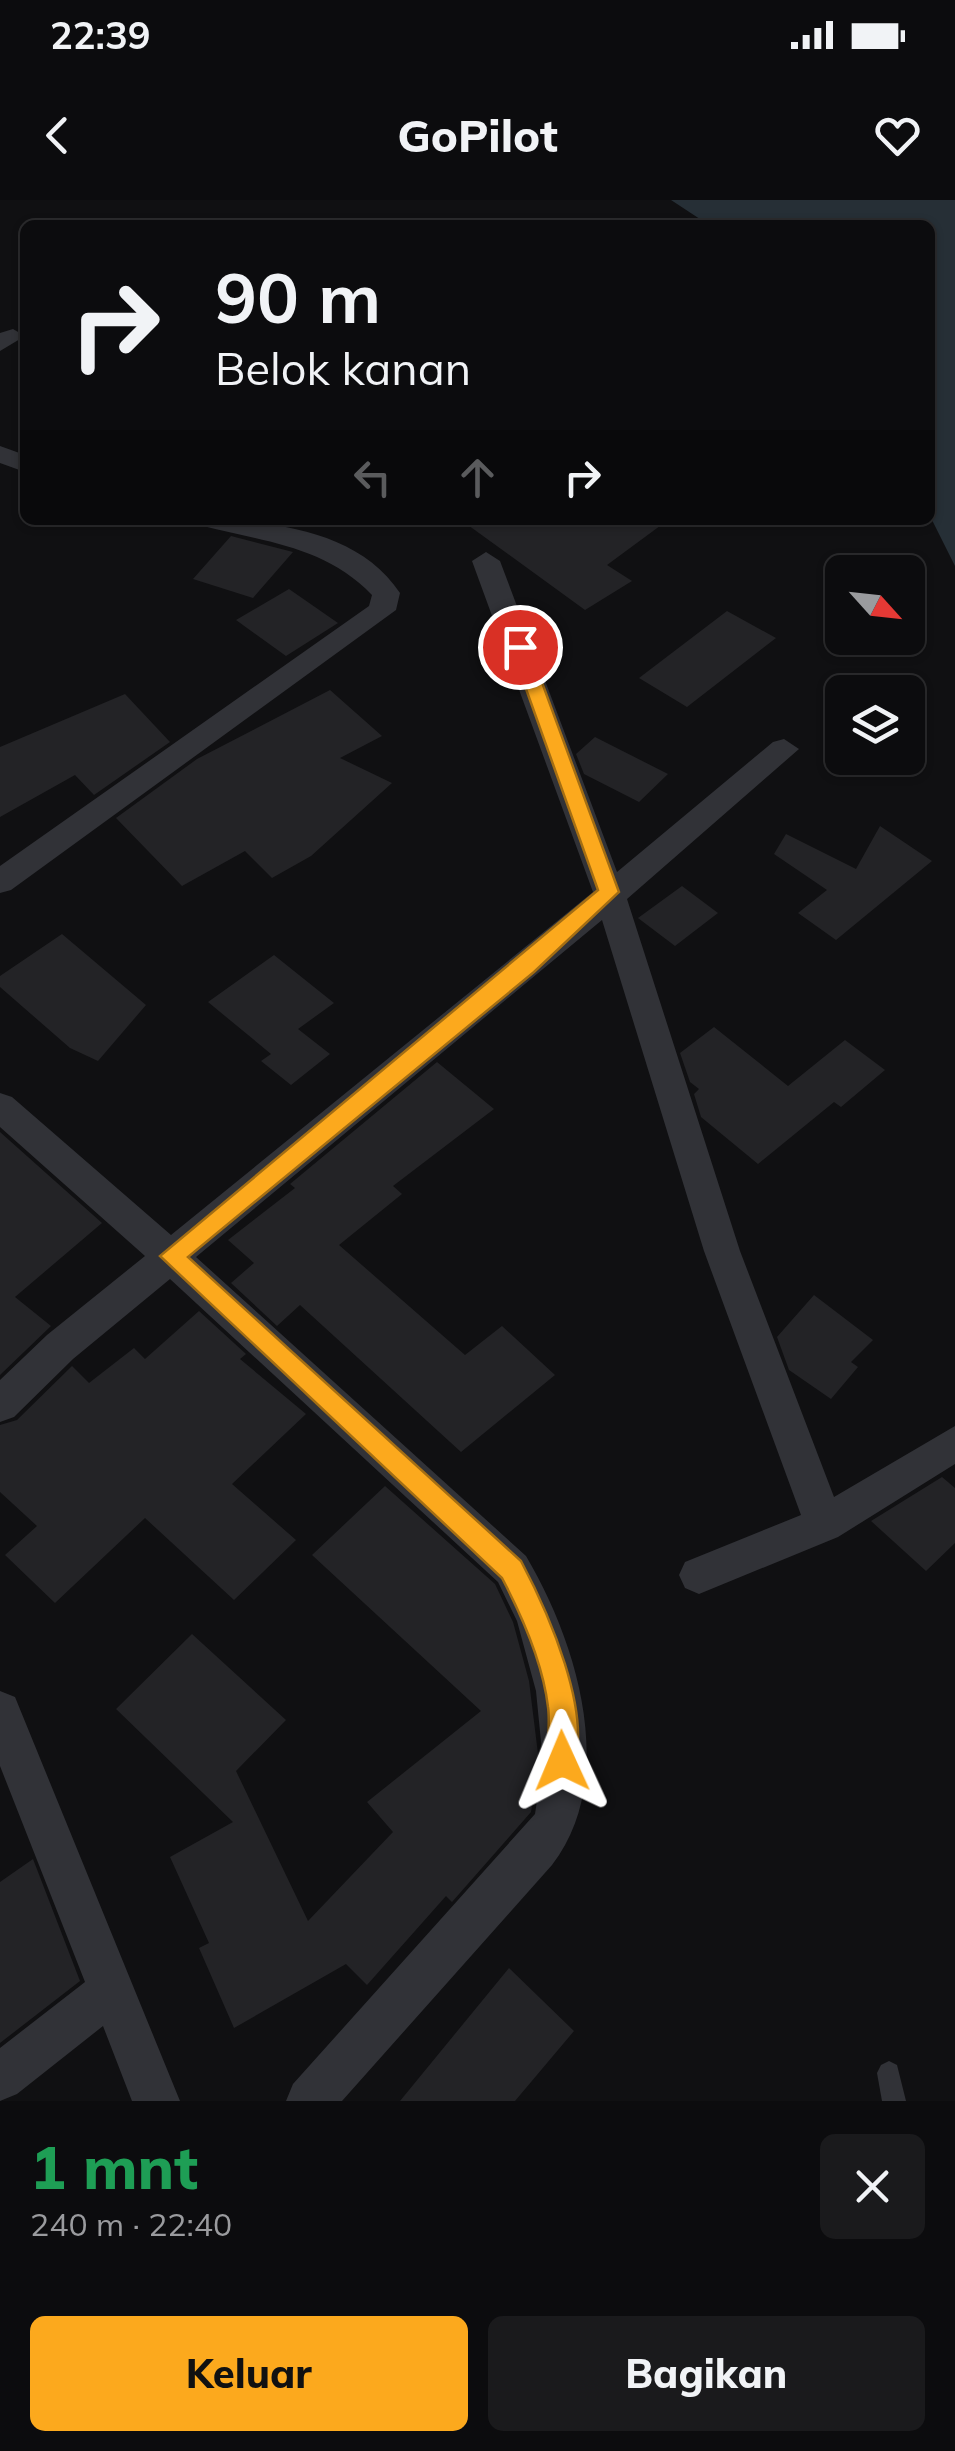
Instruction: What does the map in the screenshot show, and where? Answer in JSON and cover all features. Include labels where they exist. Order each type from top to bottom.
[{"type":"street","points":[[0,882],[382,610],[386,593],[354,560],[330,548],[233,525]]},
{"type":"street","points":[[486,561],[609,892],[722,1252],[824,1524]]},
{"type":"street","points":[[0,1404],[60,1347],[526,966],[609,892],[784,749]]},
{"type":"street","points":[[0,1107],[172,1256],[512,1569],[532,1608],[562,1705],[563,1789],[556,1820],[466,1929],[310,2101]]},
{"type":"street","points":[[699,1574],[824,1524],[955,1443]]},
{"type":"street","points":[[0,1712],[156,2101]]},
{"type":"street","points":[[0,2078],[112,1990]]},
{"type":"lane","points":[[888,2073],[894,2101]]},
{"type":"shaded area","points":[[671,200],[955,200],[955,566],[934,525],[935,220],[701,220]]},
{"type":"building","points":[[468,525],[661,525],[607,565],[632,581],[585,610]]},
{"type":"building","points":[[231,536],[293,552],[253,598],[193,579]]},
{"type":"building","points":[[289,589],[338,623],[286,656],[236,620]]},
{"type":"building","points":[[727,611],[776,638],[687,707],[639,678]]},
{"type":"building","points":[[330,690],[382,736],[340,758],[392,783],[311,856],[272,878],[245,851],[182,886],[116,818],[197,759]]},
{"type":"building","points":[[125,694],[170,742],[94,795],[75,775],[0,817],[0,747]]},
{"type":"building","points":[[595,737],[668,774],[639,802],[584,774],[576,754]]},
{"type":"building","points":[[880,826],[932,861],[836,940],[798,913],[827,890],[774,854],[786,834],[856,869]]},
{"type":"building","points":[[682,886],[718,913],[675,946],[638,918]]},
{"type":"building","points":[[62,934],[146,1005],[98,1061],[70,1048],[0,987],[0,976]]},
{"type":"building","points":[[274,955],[334,1003],[298,1029],[330,1054],[291,1085],[261,1061],[271,1054],[208,1002]]},
{"type":"building","points":[[714,1027],[788,1086],[845,1040],[885,1070],[841,1107],[834,1102],[758,1164],[701,1117],[694,1094],[699,1089],[690,1082],[680,1053]]},
{"type":"building","points":[[437,1062],[494,1109],[393,1186],[402,1194],[339,1245],[465,1355],[502,1326],[555,1375],[461,1452],[300,1305],[277,1326],[231,1283],[254,1263],[228,1240],[295,1188],[290,1184]]},
{"type":"building","points":[[0,1132],[102,1223],[15,1297],[51,1326],[0,1375]]},
{"type":"building","points":[[814,1295],[873,1340],[851,1362],[858,1367],[831,1399],[789,1370],[777,1337]]},
{"type":"building","points":[[199,1311],[246,1354],[240,1359],[306,1414],[232,1484],[296,1540],[234,1600],[145,1518],[55,1603],[5,1555],[37,1526],[0,1492],[0,1425],[17,1420],[72,1366],[89,1383],[134,1348],[145,1359]]},
{"type":"building","points":[[942,1477],[955,1488],[955,1543],[926,1571],[871,1521]]},
{"type":"building","points":[[385,1486],[495,1584],[513,1622],[529,1681],[539,1762],[531,1812],[452,1902],[446,1896],[367,1985],[346,1964],[234,2028],[199,1948],[209,1943],[170,1857],[233,1822],[116,1709],[192,1634],[286,1720],[236,1771],[308,1921],[393,1832],[367,1802],[481,1711],[312,1555]]},
{"type":"building","points":[[33,1859],[80,1981],[0,2043],[0,1882]]},
{"type":"building","points":[[509,1968],[574,2031],[515,2101],[400,2101]]},
{"type":"route","points":[[520,647],[609,892],[526,966],[172,1256],[512,1569],[532,1608],[562,1705],[562,1761]]}]
